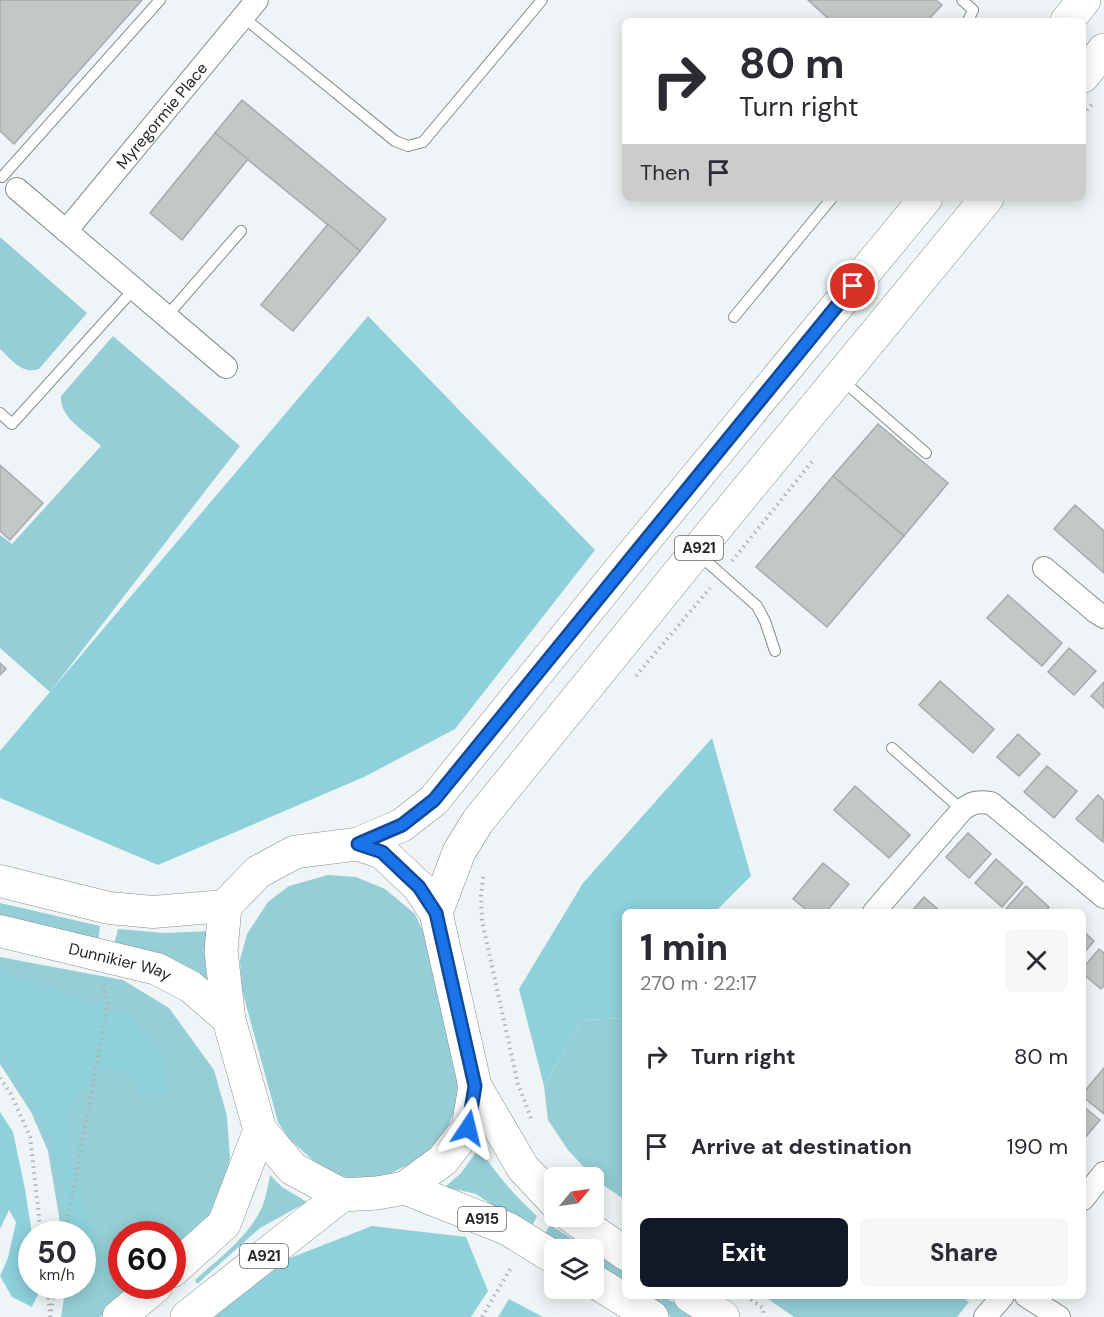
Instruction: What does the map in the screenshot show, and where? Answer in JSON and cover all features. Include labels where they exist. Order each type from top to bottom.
[{"type":"main road","points":[[1069,18],[1084,0]]},
{"type":"main road","points":[[1086,72],[1104,50]]},
{"type":"main road","name":"A921","points":[[225,906],[258,872],[295,852],[358,844],[402,825],[434,800],[924,201]]},
{"type":"main road","name":"A921","points":[[436,913],[459,852],[478,821],[985,201]]},
{"type":"main road","name":"A921","points":[[188,1317],[342,1195],[377,1193],[405,1188],[443,1160],[468,1128],[475,1086],[436,913],[419,887],[382,852],[358,844]]},
{"type":"main road","points":[[0,881],[110,908],[153,912],[225,906],[221,951],[229,1020],[260,1130],[293,1169],[342,1195]]},
{"type":"main road","name":"Dunnikier Way","points":[[0,931],[157,969],[190,987],[229,1020]]},
{"type":"main road","points":[[475,1086],[523,1168],[544,1190]]},
{"type":"main road","points":[[186,1258],[224,1224],[260,1130]]},
{"type":"main road","name":"A915","points":[[405,1188],[508,1229],[544,1251]]},
{"type":"main road","points":[[587,1227],[622,1251]]},
{"type":"main road","points":[[604,1287],[622,1298]]},
{"type":"main road","points":[[119,1317],[140,1299]]},
{"type":"main road","points":[[623,1299],[652,1317]]},
{"type":"main road","points":[[695,1299],[723,1317]]},
{"type":"street","name":"Myregormie Place","points":[[66,231],[250,8]]},
{"type":"street","points":[[7,181],[226,368]]},
{"type":"street","points":[[1044,568],[1104,617]]},
{"type":"street","points":[[877,909],[962,810],[971,803],[980,801],[991,803],[1100,884]]},
{"type":"street","points":[[1086,1195],[1104,1173]]},
{"type":"street","points":[[985,1317],[1000,1299]]},
{"type":"street","points":[[1031,1299],[1059,1317]]},
{"type":"lane","points":[[7,181],[160,0]]},
{"type":"lane","points":[[250,8],[395,141],[408,146],[423,142],[542,0]]},
{"type":"lane","points":[[962,0],[973,10],[969,18]]},
{"type":"lane","points":[[734,317],[830,201]]},
{"type":"lane","points":[[166,317],[241,231]]},
{"type":"lane","points":[[0,413],[12,424],[134,289]]},
{"type":"lane","points":[[840,378],[926,453]]},
{"type":"lane","points":[[696,552],[757,606],[765,621],[775,651]]},
{"type":"lane","points":[[892,748],[962,810]]},
{"type":"path","points":[[634,678],[818,454]]},
{"type":"path","points":[[483,871],[482,921],[518,1084],[532,1120]]},
{"type":"path","points":[[67,1221],[108,1003],[100,976],[104,956]]},
{"type":"path","points":[[0,1078],[11,1094],[30,1137],[40,1221]]},
{"type":"path","points":[[48,1299],[50,1317]]},
{"type":"path","points":[[50,1317],[53,1299]]},
{"type":"path","points":[[750,1299],[763,1308],[764,1317]]},
{"type":"shaded area","points":[[0,237],[87,313],[39,369],[22,368],[0,349]]},
{"type":"shaded area","points":[[368,316],[595,550],[455,729],[364,777],[158,865],[0,798],[0,751]]},
{"type":"shaded area","points":[[113,336],[240,446],[50,692],[0,648],[0,535],[12,544],[101,446],[69,418],[64,411],[61,396]]},
{"type":"shaded area","points":[[712,738],[751,876],[718,909],[622,909],[622,1018],[582,1020],[544,1086],[519,989],[583,883]]},
{"type":"shaded area","points":[[328,875],[356,877],[385,889],[415,914],[431,948],[458,1078],[457,1105],[444,1135],[420,1159],[381,1178],[351,1179],[324,1170],[289,1139],[278,1122],[242,990],[240,960],[247,934],[268,902],[289,886]]},
{"type":"shaded area","points":[[0,903],[100,926],[98,942],[0,921]]},
{"type":"shaded area","points":[[118,929],[165,933],[211,931],[205,957],[207,981],[114,945]]},
{"type":"shaded area","points":[[0,957],[123,980],[169,1008],[214,1070],[227,1116],[230,1159],[223,1190],[203,1233],[186,1247],[186,1221],[108,1221],[108,1299],[122,1299],[100,1317],[61,1317],[64,1299],[96,1299],[96,1221],[60,1221],[48,1151],[31,1112],[0,1064]]},
{"type":"shaded area","points":[[0,972],[127,1015],[165,1056],[167,1094],[142,1094],[129,1074],[109,1068],[86,1083],[69,1116],[70,1155],[89,1221],[66,1221],[62,1182],[47,1129],[0,1050]]},
{"type":"shaded area","points":[[622,1018],[622,1198],[604,1186],[604,1167],[584,1167],[568,1150],[548,1120],[544,1086],[582,1020]]},
{"type":"shaded area","points":[[0,1112],[13,1132],[30,1221],[18,1221],[18,1299],[36,1299],[32,1307],[12,1297],[0,1276],[8,1258],[16,1222],[9,1210],[0,1229]]},
{"type":"shaded area","points":[[479,1148],[506,1184],[537,1216],[530,1230],[476,1194],[445,1187],[461,1173]]},
{"type":"shaded area","points":[[270,1175],[282,1187],[307,1202],[260,1228],[197,1284],[195,1280],[241,1238],[256,1218],[265,1200]]},
{"type":"shaded area","points":[[372,1226],[466,1237],[488,1291],[471,1317],[213,1317],[290,1258]]},
{"type":"shaded area","points":[[549,1227],[553,1227],[573,1239],[546,1239],[543,1237]]},
{"type":"shaded area","points":[[96,1246],[99,1257],[96,1262]]},
{"type":"shaded area","points":[[604,1259],[622,1270],[622,1287],[604,1275]]},
{"type":"shaded area","points":[[509,1299],[543,1317],[498,1317]]},
{"type":"shaded area","points":[[642,1299],[668,1299],[693,1314],[691,1317],[671,1317]]},
{"type":"shaded area","points":[[768,1299],[965,1299],[969,1302],[957,1317],[794,1317]]},
{"type":"building","points":[[0,0],[142,0],[14,144],[0,131]]},
{"type":"building","points":[[808,0],[936,0],[942,5],[930,18],[828,18]]},
{"type":"building","points":[[242,100],[386,219],[360,251],[215,133]]},
{"type":"building","points":[[215,133],[248,159],[182,240],[150,213]]},
{"type":"building","points":[[328,224],[360,251],[293,331],[261,305]]},
{"type":"building","points":[[878,424],[948,483],[904,536],[833,476]]},
{"type":"building","points":[[0,465],[43,503],[10,540],[0,531]]},
{"type":"building","points":[[833,476],[904,536],[827,627],[756,567]]},
{"type":"building","points":[[1075,505],[1104,531],[1104,573],[1054,529]]},
{"type":"building","points":[[1008,595],[1062,643],[1042,666],[987,618]]},
{"type":"building","points":[[1069,648],[1096,671],[1074,695],[1048,672]]},
{"type":"building","points":[[0,663],[6,669],[0,675]]},
{"type":"building","points":[[940,681],[994,729],[973,753],[919,705]]},
{"type":"building","points":[[1104,682],[1104,708],[1091,696]]},
{"type":"building","points":[[1018,734],[1040,754],[1019,776],[997,757]]},
{"type":"building","points":[[1047,766],[1077,791],[1054,818],[1024,792]]},
{"type":"building","points":[[855,786],[910,835],[889,858],[834,810]]},
{"type":"building","points":[[1098,795],[1104,801],[1103,842],[1076,819]]},
{"type":"building","points":[[968,833],[991,854],[969,878],[946,857]]},
{"type":"building","points":[[996,859],[1023,883],[1002,907],[975,883]]},
{"type":"building","points":[[823,863],[849,884],[828,909],[805,909],[793,899]]},
{"type":"building","points":[[1026,886],[1049,907],[1047,909],[1006,909]]},
{"type":"building","points":[[924,897],[938,909],[914,909]]},
{"type":"building","points":[[1086,934],[1094,941],[1086,950]]},
{"type":"building","points":[[1099,949],[1104,953],[1104,986],[1101,989],[1086,976],[1086,964]]},
{"type":"building","points":[[1104,1068],[1104,1114],[1086,1099],[1086,1089]]},
{"type":"building","points":[[1086,1108],[1100,1120],[1086,1136]]},
{"type":"route","points":[[468,1128],[475,1086],[436,913],[419,887],[382,852],[358,844],[402,825],[434,800],[853,286]]}]
